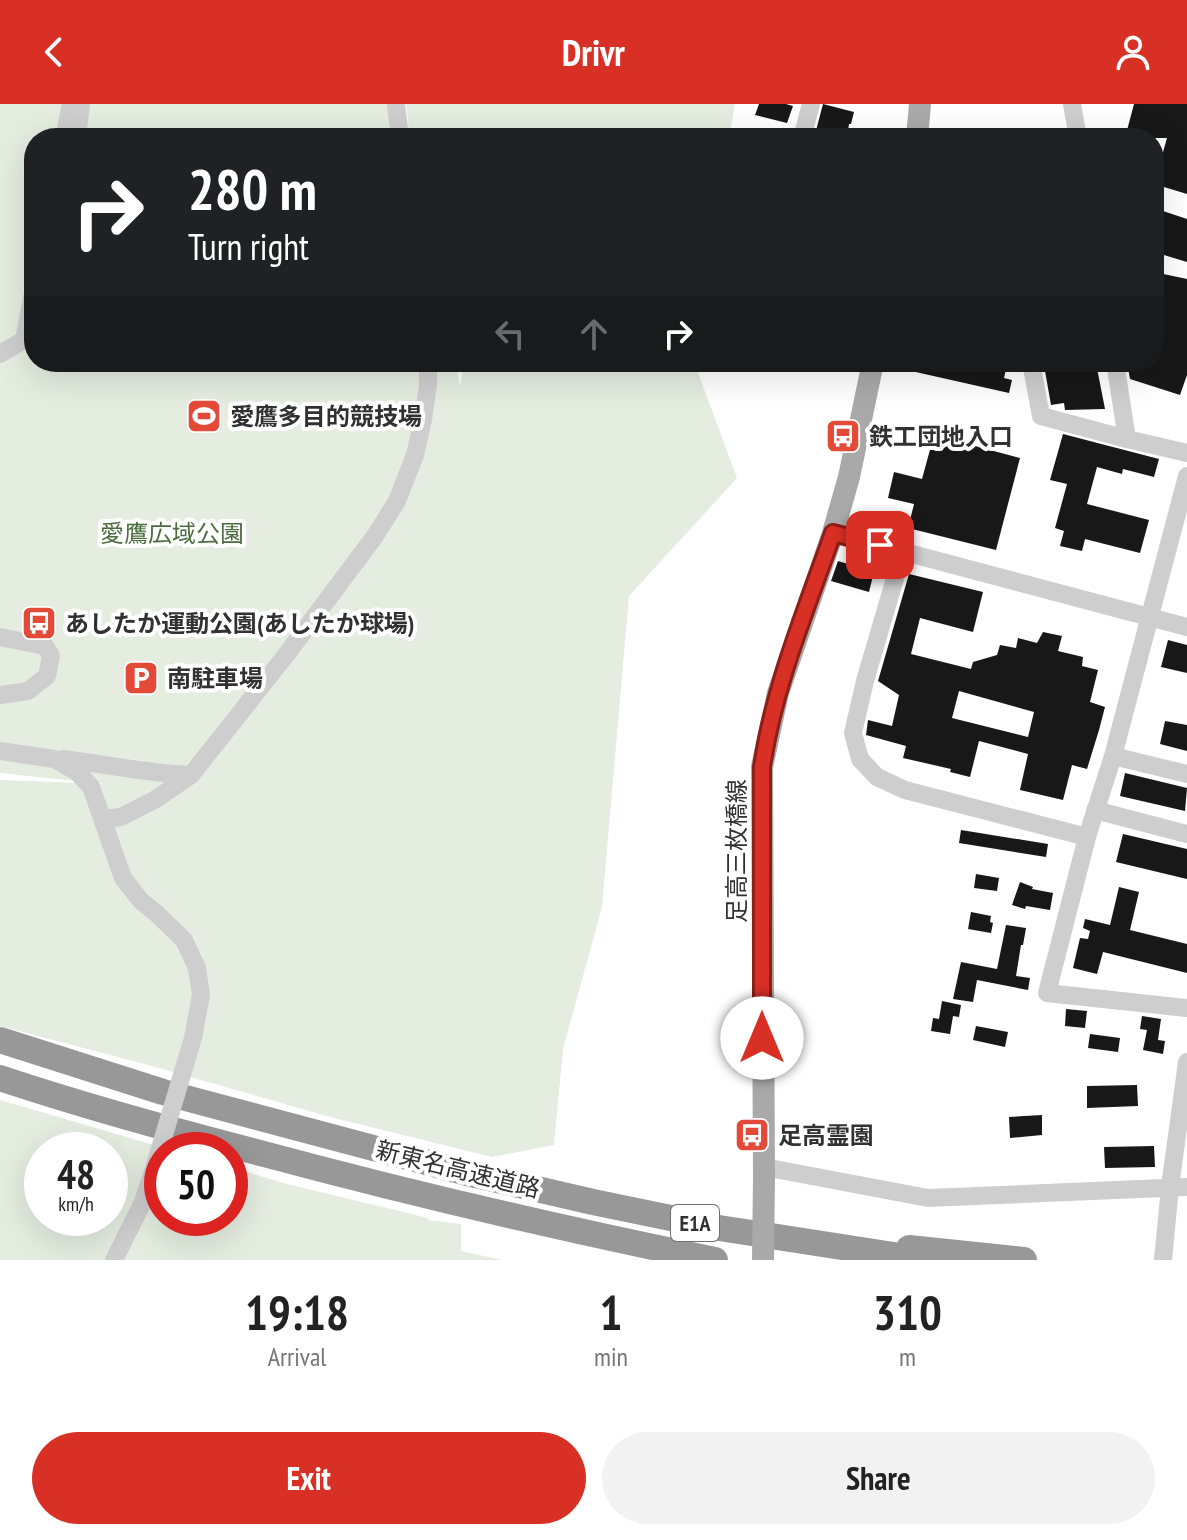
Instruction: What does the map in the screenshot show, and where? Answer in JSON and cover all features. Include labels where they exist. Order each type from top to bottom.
[{"type":"highway","name":"新東名高速道路","points":[[0,1040],[163,1092],[467,1173],[719,1228],[926,1260]]},
{"type":"highway","name":"新東名高速道路","points":[[0,1078],[150,1124],[462,1205],[715,1260]]},
{"type":"highway","points":[[719,1228],[1024,1260]]},
{"type":"main road","points":[[918,128],[920,104]]},
{"type":"main road","name":"足高三枚橋線","points":[[763,1260],[762,767],[778,693],[849,477],[871,372]]},
{"type":"street","points":[[66,128],[71,104]]},
{"type":"street","points":[[78,128],[81,104]]},
{"type":"street","points":[[396,104],[399,128]]},
{"type":"street","points":[[805,128],[811,104]]},
{"type":"street","points":[[1072,104],[1076,128]]},
{"type":"street","points":[[0,354],[24,340]]},
{"type":"street","points":[[103,819],[121,817],[156,799],[191,775],[375,536],[397,501],[415,455],[423,420],[428,372]]},
{"type":"street","points":[[1033,372],[1041,416],[1187,453]]},
{"type":"street","points":[[1117,372],[1127,439]]},
{"type":"street","points":[[1187,476],[1047,993],[1187,1008]]},
{"type":"street","points":[[833,533],[1187,627]]},
{"type":"street","points":[[903,551],[853,733],[860,759],[877,777],[905,790],[1087,837]]},
{"type":"street","points":[[0,637],[45,646],[51,656],[47,676],[28,691],[0,695]]},
{"type":"street","points":[[0,751],[191,775]]},
{"type":"street","points":[[1113,756],[1187,774]]},
{"type":"street","points":[[54,759],[77,772],[91,787],[123,878],[141,901],[184,940],[197,968],[201,995],[193,1038],[152,1175],[142,1204],[114,1260]]},
{"type":"street","points":[[1095,810],[1187,834]]},
{"type":"street","points":[[1163,1260],[1166,1231],[1179,1187],[1187,1062]]},
{"type":"street","points":[[764,1172],[928,1198],[1179,1187]]},
{"type":"green space","name":"愛鷹広域公園","points":[[0,104],[404,104],[409,128],[24,128],[24,372],[457,372],[460,386],[462,372],[698,372],[737,478],[629,596],[602,907],[563,1049],[554,1145],[492,1157],[330,1117],[0,1026],[0,780],[106,784],[0,773]]},
{"type":"green space","points":[[406,104],[735,104],[731,128],[409,128]]},
{"type":"green space","points":[[0,1100],[109,1132],[24,1132],[24,1236],[128,1236],[128,1137],[144,1142],[144,1236],[248,1236],[248,1172],[428,1220],[461,1224],[461,1251],[502,1260],[0,1260]]},
{"type":"building","points":[[759,104],[793,106],[787,123],[755,115]]},
{"type":"building","points":[[823,104],[854,112],[848,128],[817,128]]},
{"type":"building","points":[[1134,104],[1187,104],[1187,194],[1164,187],[1167,138],[1164,138],[1164,128],[1128,128]]},
{"type":"building","points":[[1164,211],[1187,219],[1187,262],[1164,255]]},
{"type":"building","points":[[1164,274],[1187,279],[1187,375],[1180,395],[1130,379],[1129,372],[1164,372]]},
{"type":"building","points":[[916,372],[1005,372],[1004,378],[1012,380],[1009,393]]},
{"type":"building","points":[[1045,372],[1098,372],[1105,409],[1065,410],[1064,403],[1051,405]]},
{"type":"building","points":[[1063,434],[1159,459],[1154,477],[1123,469],[1122,474],[1097,467],[1087,504],[1149,520],[1140,553],[1085,539],[1082,551],[1060,546],[1064,531],[1055,528],[1067,484],[1050,480]]},
{"type":"building","points":[[934,435],[1020,458],[996,550],[908,528],[914,504],[888,498],[894,472],[922,479]]},
{"type":"building","points":[[838,561],[874,572],[869,592],[831,581]]},
{"type":"building","points":[[909,574],[983,592],[973,632],[920,618],[911,654],[971,669],[973,662],[997,655],[1000,645],[1016,648],[1018,638],[1037,643],[1043,632],[1062,636],[1058,651],[1083,657],[1082,666],[1098,670],[1090,702],[1105,707],[1087,769],[1072,765],[1063,800],[1020,790],[1028,754],[979,741],[970,777],[950,772],[951,769],[903,758],[906,746],[866,735],[868,720],[892,726],[899,695],[878,681]],"holes":[[[959,691],[1034,712],[1028,737],[952,718]]]},
{"type":"building","points":[[1168,640],[1187,645],[1187,673],[1161,667]]},
{"type":"building","points":[[1165,721],[1187,725],[1187,751],[1160,744]]},
{"type":"building","points":[[1125,773],[1187,788],[1185,811],[1120,796]]},
{"type":"building","points":[[961,830],[1048,844],[1046,857],[959,843]]},
{"type":"building","points":[[1123,834],[1187,849],[1187,879],[1116,862]]},
{"type":"building","points":[[976,874],[999,878],[997,891],[974,888]]},
{"type":"building","points":[[1020,882],[1032,889],[1053,893],[1050,910],[1012,905]]},
{"type":"building","points":[[1119,887],[1139,892],[1130,930],[1187,944],[1187,973],[1103,952],[1097,974],[1073,968],[1080,938],[1088,939],[1090,931],[1083,928],[1085,919],[1110,925]]},
{"type":"building","points":[[971,912],[991,916],[991,933],[968,929]]},
{"type":"building","points":[[1006,925],[1026,928],[1016,976],[1030,978],[1028,990],[977,980],[973,1002],[953,999],[961,962],[997,969]]},
{"type":"building","points":[[942,1001],[961,1005],[959,1017],[953,1016],[950,1034],[931,1031],[933,1018],[939,1019]]},
{"type":"building","points":[[1066,1009],[1087,1011],[1085,1028],[1065,1026]]},
{"type":"building","points":[[1142,1016],[1161,1019],[1158,1040],[1165,1041],[1163,1054],[1143,1050],[1147,1030],[1140,1029]]},
{"type":"building","points":[[976,1026],[1008,1032],[1005,1047],[973,1040]]},
{"type":"building","points":[[1090,1034],[1120,1038],[1118,1052],[1088,1048]]},
{"type":"building","points":[[1137,1085],[1138,1106],[1087,1108],[1087,1086]]},
{"type":"building","points":[[1042,1115],[1042,1135],[1010,1138],[1009,1117]]},
{"type":"building","points":[[1154,1146],[1155,1167],[1105,1168],[1104,1147]]},
{"type":"place","name":"愛鷹多目的競技場","points":[[204,416]]},
{"type":"place","name":"鉄工団地入口","points":[[843,436]]},
{"type":"place","name":"あしたか運動公園(あしたか球場)","points":[[39,623]]},
{"type":"place","name":"南駐車場","points":[[141,678]]},
{"type":"place","name":"足高霊園","points":[[752,1135]]},
{"type":"route","points":[[762,1038],[762,767],[766,742],[778,693],[833,533],[880,545]]}]
